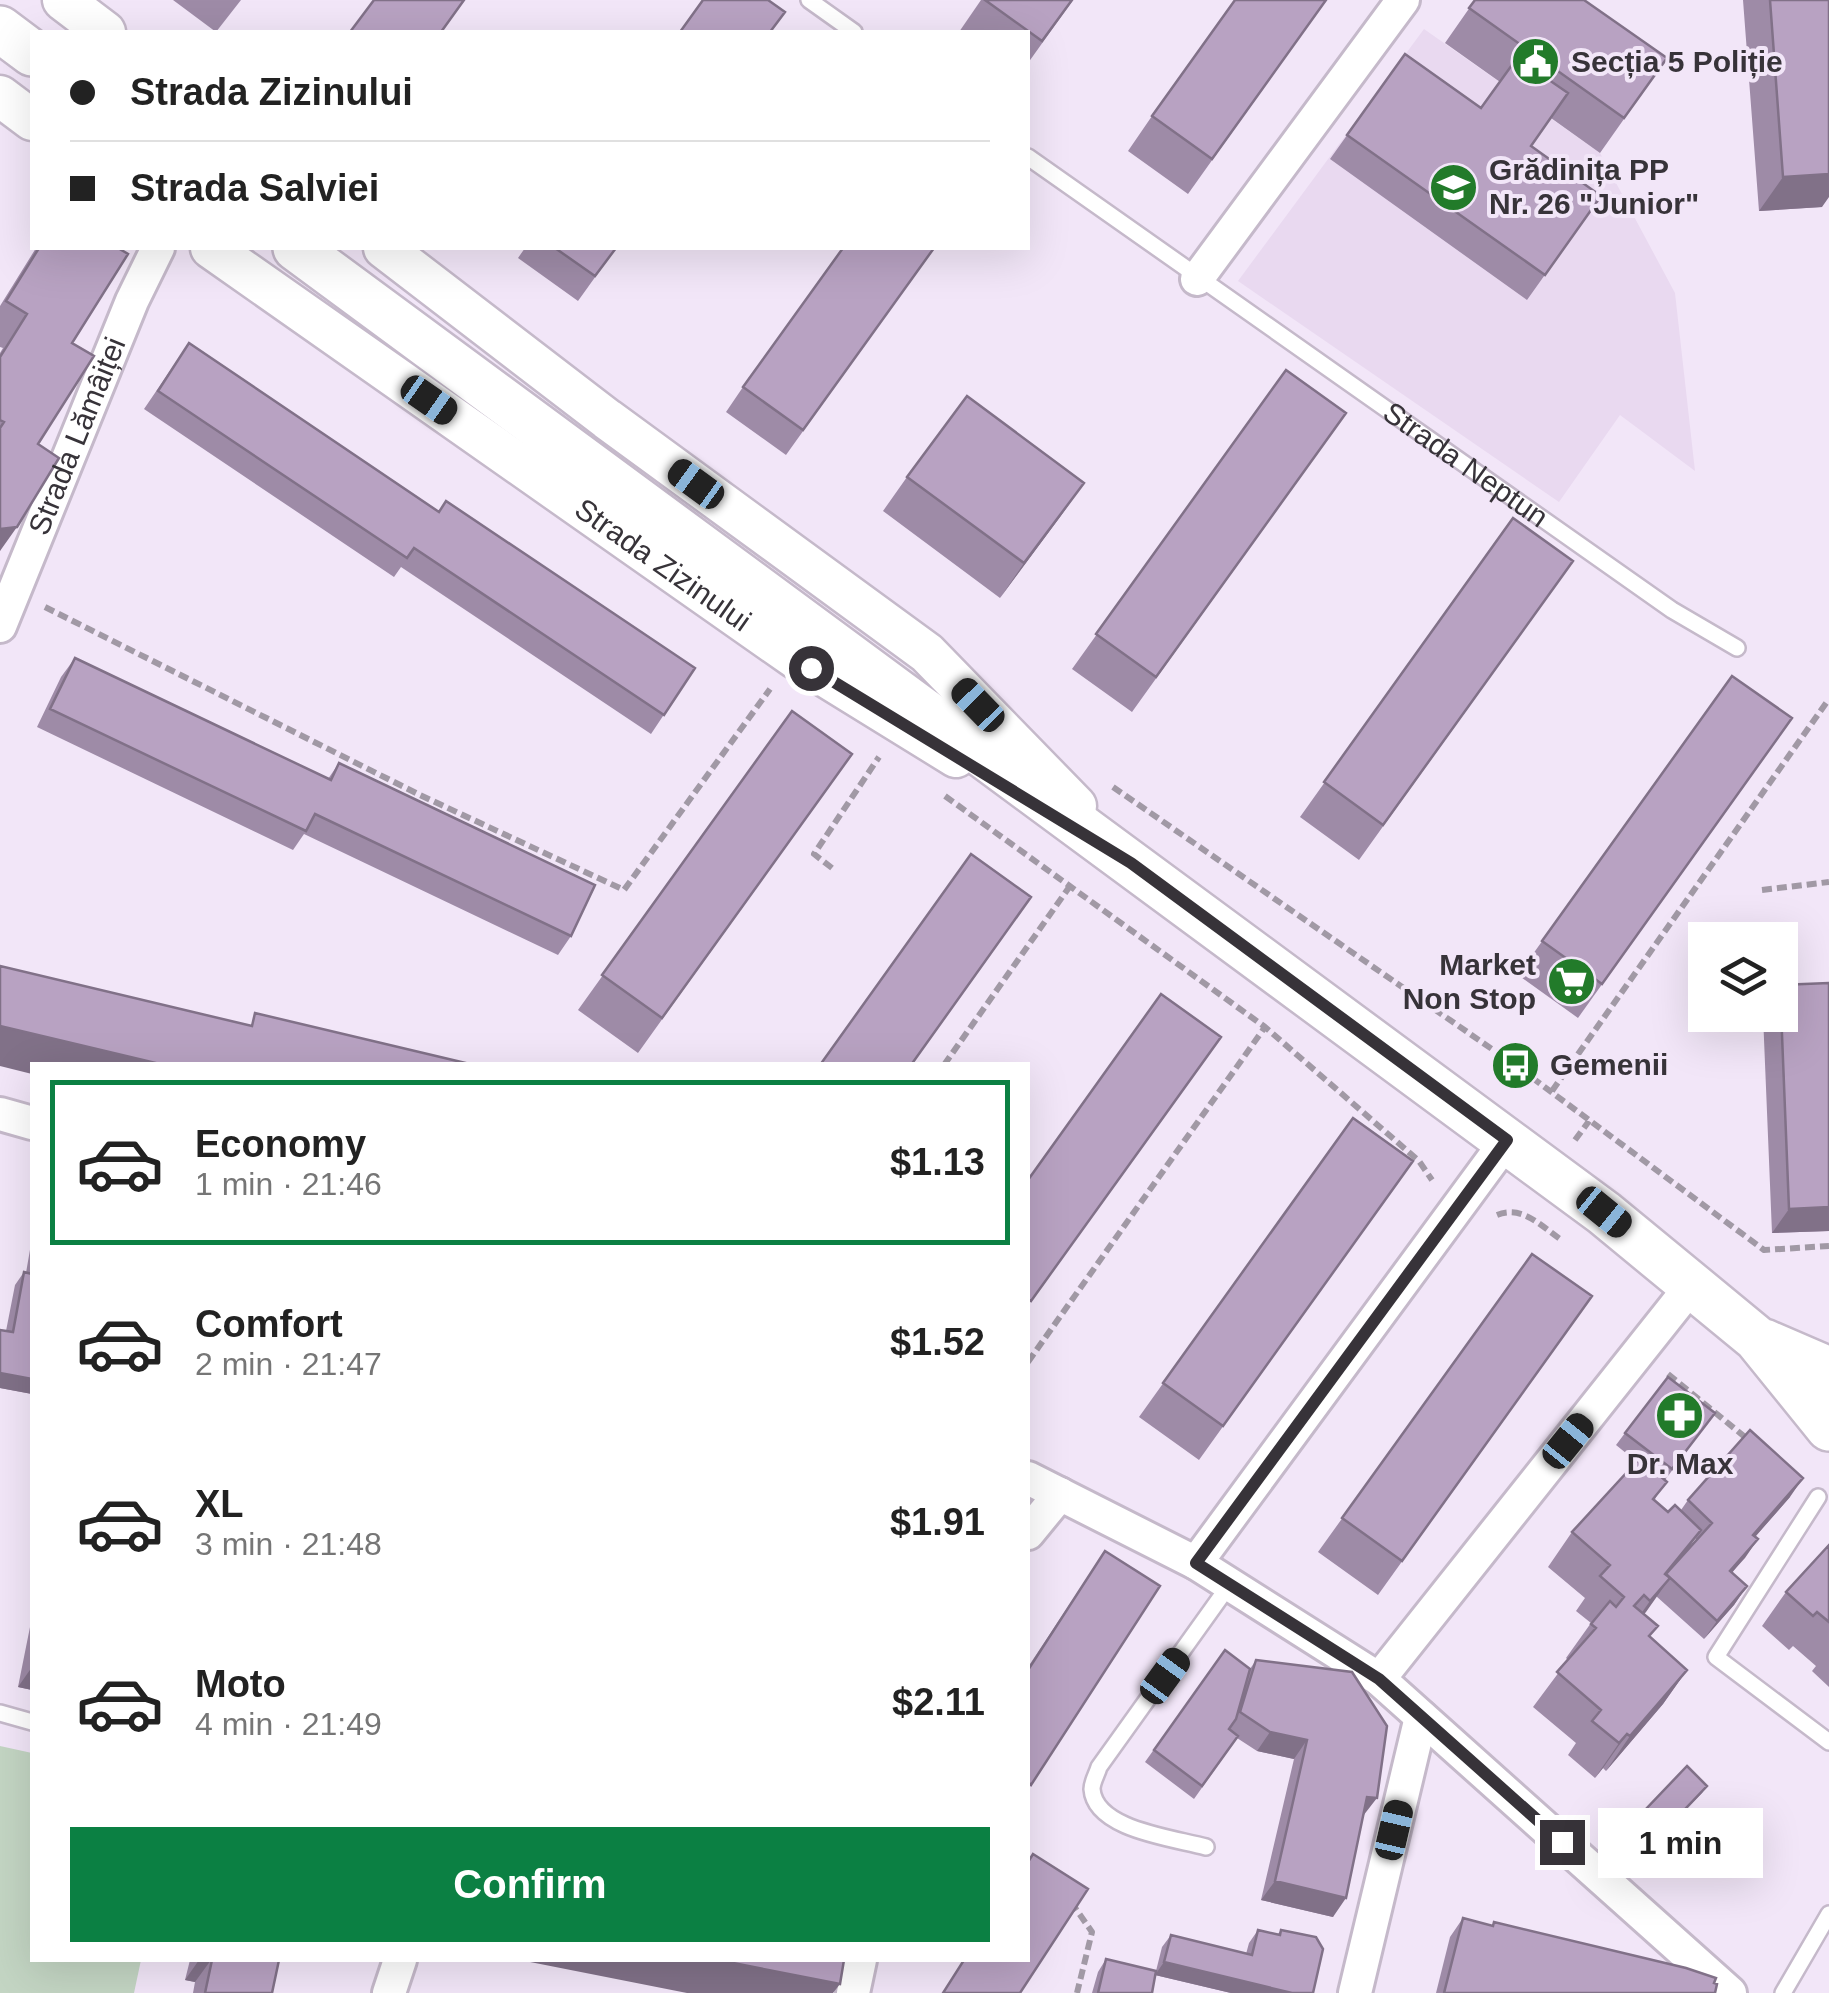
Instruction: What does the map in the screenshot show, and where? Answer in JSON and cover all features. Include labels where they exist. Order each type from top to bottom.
[{"type":"main road","points":[[0,29],[30,52]]},
{"type":"main road","name":"Strada Zizinului","points":[[299,250],[1507,1140],[1757,1339],[1829,1428]]},
{"type":"main road","name":"Strada Zizinului","points":[[1757,1339],[1829,1370]]},
{"type":"street","points":[[63,0],[102,30]]},
{"type":"street","points":[[1196,279],[1403,0]]},
{"type":"street","points":[[0,96],[30,118]]},
{"type":"street","name":"Strada Lămâiței","points":[[0,626],[132,300],[157,250]]},
{"type":"street","name":"Strada Zizinului","points":[[214,250],[794,657],[1131,863]]},
{"type":"street","name":"Strada Zizinului","points":[[387,250],[606,418],[927,653],[1131,863]]},
{"type":"street","points":[[0,1114],[30,1122]]},
{"type":"street","points":[[1196,1563],[1507,1140]]},
{"type":"street","points":[[1379,1679],[1692,1284]]},
{"type":"street","points":[[1030,1479],[1196,1563],[1379,1679],[1730,1993]]},
{"type":"street","points":[[1030,1530],[1060,1494]]},
{"type":"street","points":[[1356,1993],[1421,1717]]},
{"type":"street","points":[[389,1993],[399,1962]]},
{"type":"street","points":[[853,1993],[860,1962]]},
{"type":"lane","points":[[809,0],[851,30]]},
{"type":"lane","name":"Strada Neptun","points":[[1030,159],[1672,610],[1737,648]]},
{"type":"lane","points":[[1818,1497],[1716,1657],[1829,1742]]},
{"type":"lane","points":[[1206,1847],[1117,1823],[1098,1808],[1092,1787],[1099,1767],[1230,1584]]},
{"type":"lane","points":[[0,1713],[30,1721]]},
{"type":"lane","points":[[1784,1993],[1829,1914]]},
{"type":"path","points":[[13,591],[420,795],[624,890],[794,657]]},
{"type":"path","points":[[1552,1091],[1829,699]]},
{"type":"path","points":[[832,868],[814,854],[883,752]]},
{"type":"path","points":[[1099,777],[1552,1091],[1764,1250],[1829,1246]]},
{"type":"path","points":[[1762,890],[1829,882]]},
{"type":"path","points":[[946,1062],[1070,886]]},
{"type":"path","points":[[1030,1359],[1266,1027]]},
{"type":"path","points":[[1638,1352],[1758,1448]]},
{"type":"path","points":[[1061,1888],[1092,1932],[1077,1993]]},
{"type":"shaded area","points":[[1424,29],[1600,153],[1675,293],[1695,471],[1620,415],[1559,502],[1238,281]]},
{"type":"green space","points":[[0,1746],[30,1753],[30,1962],[141,1962],[134,1993],[0,1993]]},
{"type":"building","points":[[374,0],[464,0],[442,30],[352,30]]},
{"type":"building","points":[[703,0],[768,0],[785,12],[772,30],[681,30]]},
{"type":"building","points":[[985,0],[1072,0],[1042,41]]},
{"type":"building","points":[[1235,0],[1326,0],[1212,159],[1152,116]]},
{"type":"building","points":[[1475,0],[1584,0],[1667,58],[1624,118],[1469,8]]},
{"type":"building","points":[[1770,0],[1829,0],[1829,174],[1783,177]]},
{"type":"building","points":[[1405,54],[1481,108],[1517,58],[1568,93],[1531,146],[1601,196],[1545,275],[1347,135]]},
{"type":"building","points":[[38,250],[121,250],[128,254],[72,343],[94,356],[38,444],[59,458],[17,527],[0,529],[0,428],[4,422],[0,420],[0,357],[27,314],[6,301]]},
{"type":"building","points":[[558,250],[614,250],[595,276]]},
{"type":"building","points":[[842,250],[933,250],[803,430],[743,387]]},
{"type":"building","points":[[189,343],[439,512],[446,501],[695,668],[664,715],[414,548],[407,558],[158,391]]},
{"type":"building","points":[[1286,370],[1346,413],[1156,677],[1096,634]]},
{"type":"building","points":[[967,396],[1084,483],[1024,563],[907,477]]},
{"type":"building","points":[[1513,518],[1573,561],[1383,825],[1324,782]]},
{"type":"building","points":[[75,658],[331,780],[339,763],[595,885],[571,936],[315,814],[306,831],[50,709]]},
{"type":"building","points":[[1732,676],[1792,718],[1602,984],[1542,941]]},
{"type":"building","points":[[792,711],[852,754],[662,1018],[602,975]]},
{"type":"building","points":[[971,854],[1031,897],[913,1062],[822,1062]]},
{"type":"building","points":[[0,966],[252,1026],[255,1013],[461,1062],[151,1062],[0,1026]]},
{"type":"building","points":[[1829,983],[1829,1207],[1789,1209],[1782,1032],[1798,1032],[1798,984]]},
{"type":"building","points":[[1161,994],[1221,1037],[1031,1301],[1030,1177]]},
{"type":"building","points":[[1353,1118],[1413,1161],[1223,1426],[1163,1383]]},
{"type":"building","points":[[1532,1254],[1592,1296],[1402,1561],[1342,1518]]},
{"type":"building","points":[[24,1272],[30,1274],[30,1379],[0,1373],[0,1330],[13,1332]]},
{"type":"building","points":[[1668,1377],[1715,1413],[1672,1469],[1625,1433]]},
{"type":"building","points":[[1750,1430],[1803,1478],[1753,1535],[1758,1539],[1730,1571],[1747,1586],[1717,1621],[1666,1574],[1712,1523],[1688,1500]]},
{"type":"building","points":[[1640,1458],[1667,1482],[1653,1499],[1668,1512],[1675,1505],[1701,1530],[1665,1574],[1670,1578],[1650,1601],[1644,1595],[1634,1606],[1658,1626],[1649,1636],[1687,1670],[1630,1736],[1627,1734],[1619,1743],[1592,1721],[1601,1710],[1557,1672],[1596,1628],[1591,1624],[1610,1601],[1616,1607],[1624,1597],[1600,1576],[1610,1565],[1572,1532]]},
{"type":"building","points":[[1829,1545],[1829,1622],[1817,1612],[1813,1616],[1786,1592]]},
{"type":"building","points":[[1105,1551],[1160,1586],[1031,1785],[1030,1667]]},
{"type":"building","points":[[1225,1650],[1250,1669],[1236,1719],[1229,1729],[1238,1736],[1202,1786],[1154,1750]]},
{"type":"building","points":[[1256,1660],[1352,1672],[1387,1726],[1377,1798],[1367,1797],[1346,1898],[1275,1881],[1307,1740],[1270,1732],[1240,1712]]},
{"type":"building","points":[[1687,1766],[1707,1786],[1666,1829],[1646,1809]]},
{"type":"building","points":[[1033,1854],[1088,1889],[1020,1993],[943,1993],[963,1962],[1030,1962]]},
{"type":"building","points":[[1463,1918],[1686,1968],[1716,1978],[1715,1993],[1444,1993]]},
{"type":"building","points":[[1258,1930],[1316,1937],[1323,1949],[1313,1993],[1292,1993],[1164,1962],[1171,1935],[1252,1955]]},
{"type":"building","points":[[1106,1959],[1156,1971],[1152,1993],[1098,1993]]},
{"type":"building","points":[[212,1962],[279,1962],[272,1993],[205,1993]]},
{"type":"building","points":[[728,1962],[844,1962],[840,1984]]},
{"type":"place","name":"Secția 5 Poliție","points":[[1536,62]]},
{"type":"place","name":"Grădinița PP Nr. 26 \"Junior\"","points":[[1454,187]]},
{"type":"place","name":"Market Non Stop","points":[[1571,982]]},
{"type":"place","name":"Gemenii","points":[[1515,1065]]},
{"type":"place","name":"Dr. Max","points":[[1680,1415]]},
{"type":"route","points":[[811,668],[1131,863],[1507,1140],[1196,1563],[1379,1679],[1562,1842]]}]
